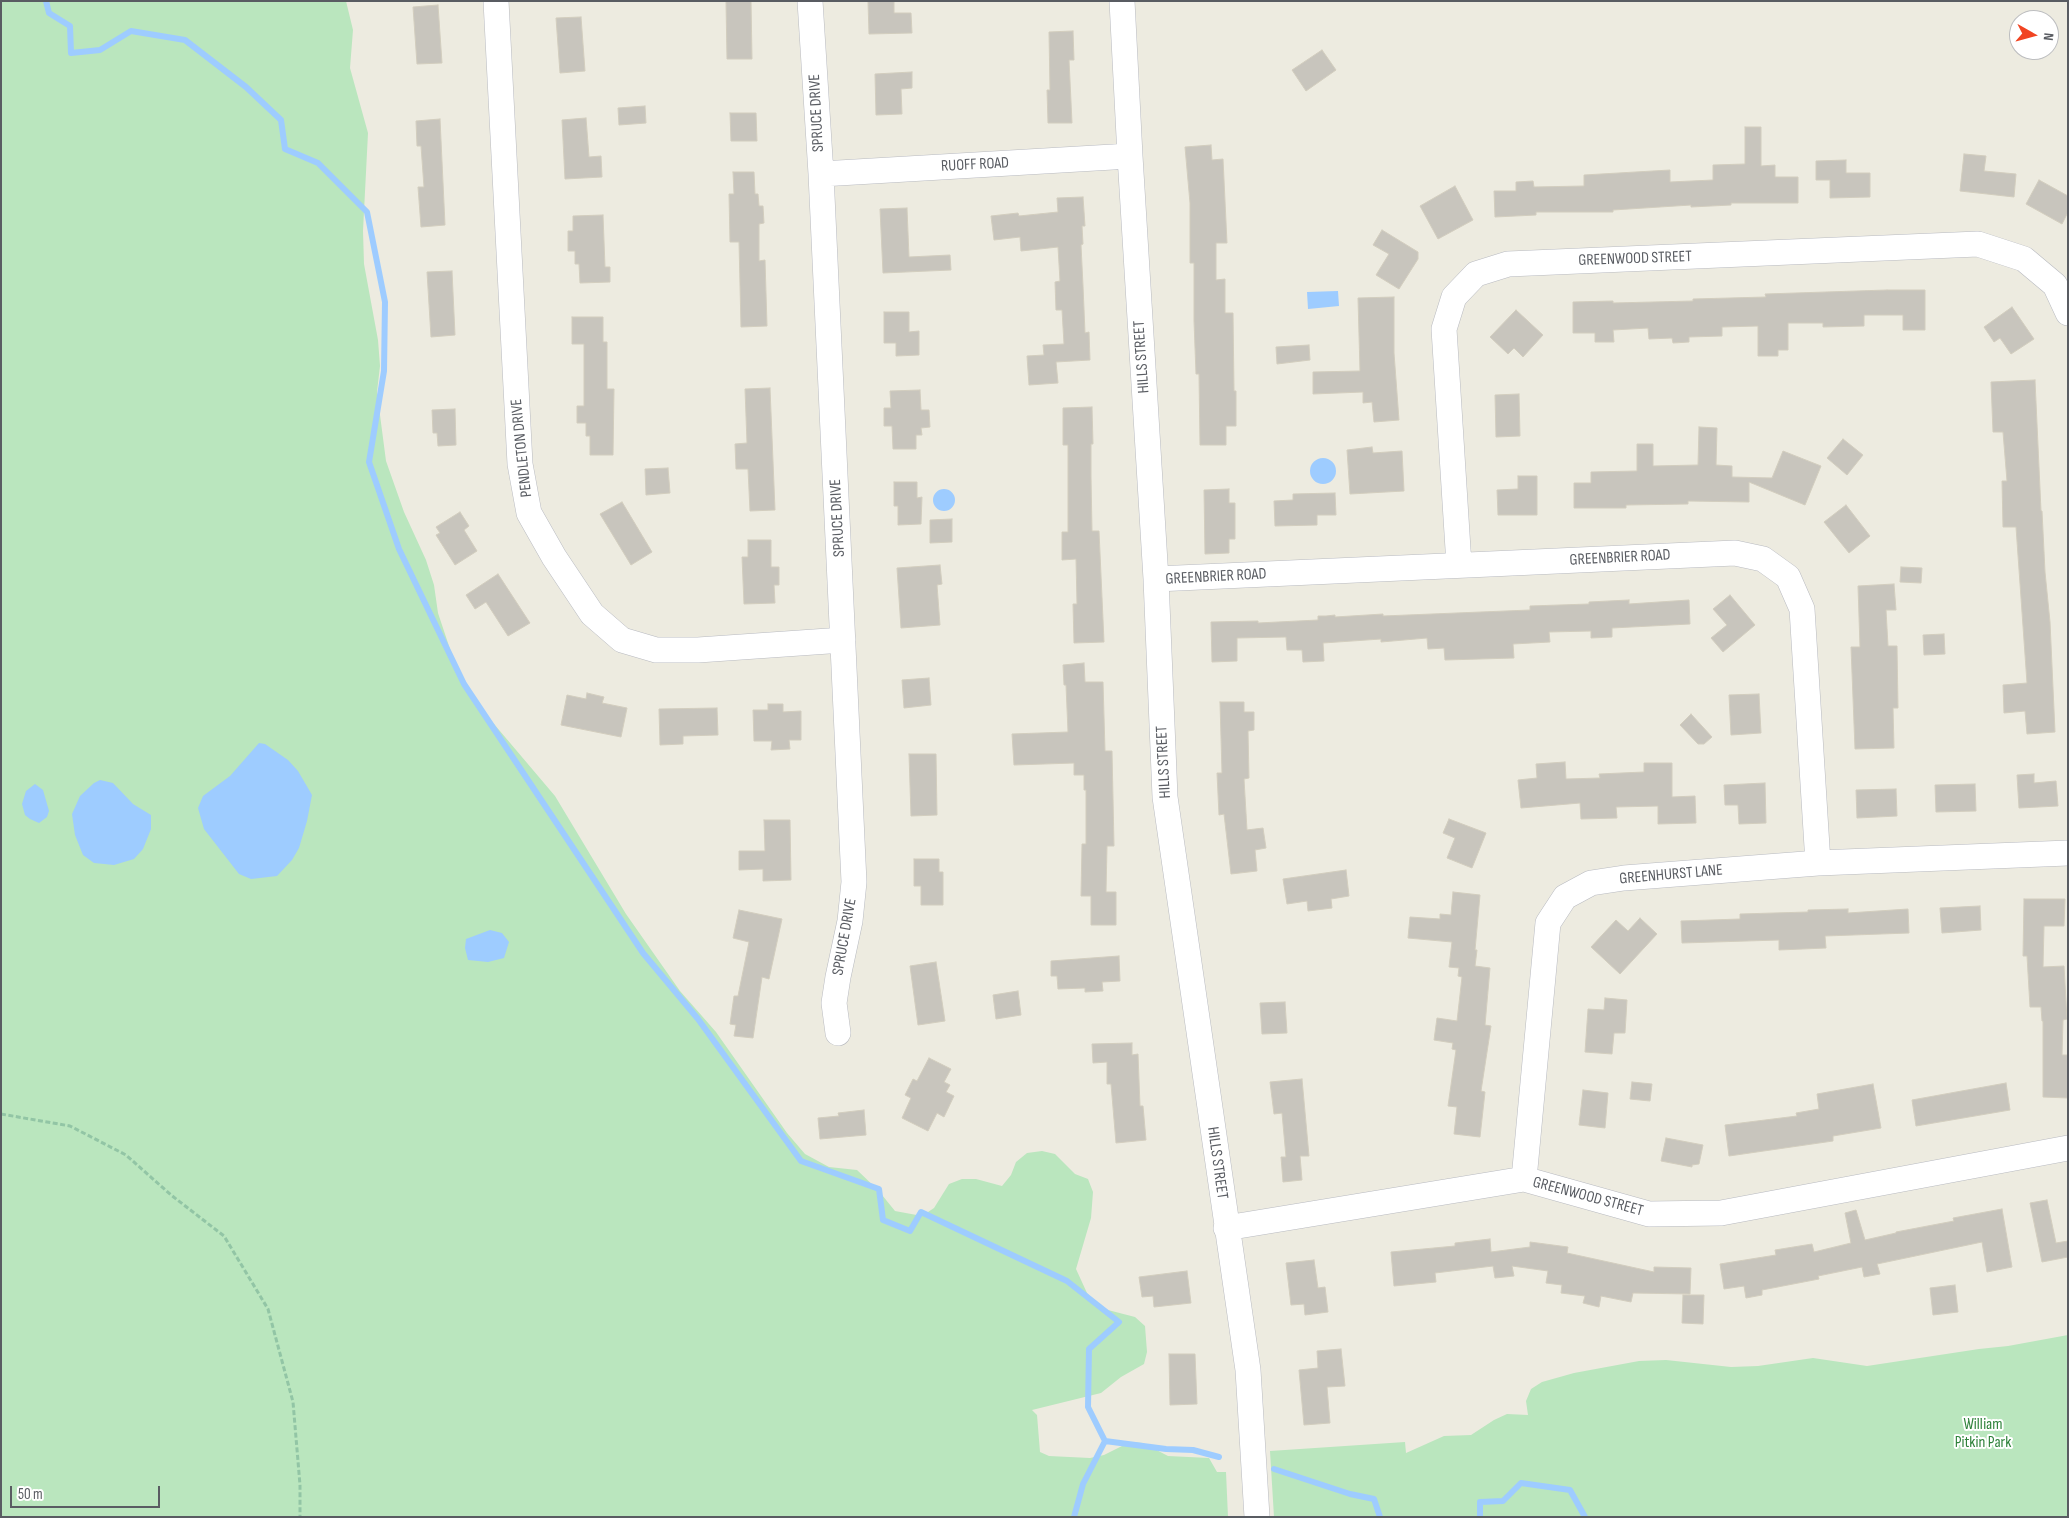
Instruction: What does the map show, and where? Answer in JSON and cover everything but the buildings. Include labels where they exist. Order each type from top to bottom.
[{"type":"street","name":"PENDLETON DRIVE","points":[[496,1],[520,464],[529,513],[554,557],[592,614],[622,640],[656,650],[698,650],[843,640]]},
{"type":"street","name":"SPRUCE DRIVE","points":[[810,1],[821,174],[854,882],[850,921],[834,1003],[838,1033]]},
{"type":"street","name":"HILLS STREET","points":[[1122,1],[1156,579],[1165,798],[1248,1370],[1257,1517]]},
{"type":"street","name":"RUOFF ROAD","points":[[821,174],[1130,156]]},
{"type":"street","name":"GREENWOOD STREET","points":[[1458,565],[1444,329],[1454,297],[1476,274],[1508,264],[1978,244],[2024,259],[2055,285],[2068,313]]},
{"type":"street","name":"GREENBRIER ROAD","points":[[1156,579],[1735,553],[1763,559],[1788,577],[1802,609],[1818,863]]},
{"type":"street","name":"GREENHURST LANE","points":[[1524,1179],[1548,923],[1565,897],[1591,883],[1624,878],[1818,863],[2068,853]]},
{"type":"street","name":"GREENWOOD STREET","points":[[1226,1228],[1524,1179],[1649,1214],[1722,1213],[2068,1148]]},
{"type":"path","points":[[1,1114],[70,1126],[126,1155],[172,1195],[224,1236],[268,1310],[286,1374],[293,1402],[300,1485],[300,1517]]},
{"type":"green space","points":[[1,1],[346,1],[353,30],[350,68],[368,133],[363,231],[364,264],[378,340],[380,366],[377,392],[386,461],[404,512],[426,560],[434,585],[438,613],[455,664],[467,688],[483,711],[555,796],[626,914],[680,991],[716,1032],[787,1133],[805,1154],[829,1167],[857,1170],[878,1190],[895,1211],[922,1216],[934,1208],[949,1184],[962,1179],[976,1179],[1002,1186],[1011,1175],[1016,1162],[1027,1153],[1042,1151],[1055,1154],[1075,1174],[1088,1179],[1093,1192],[1091,1218],[1076,1269],[1087,1293],[1097,1304],[1108,1310],[1135,1317],[1145,1326],[1147,1352],[1144,1364],[1121,1377],[1101,1393],[1032,1410],[1037,1415],[1040,1452],[1049,1456],[1090,1458],[1104,1455],[1130,1442],[1143,1443],[1168,1456],[1209,1458],[1217,1472],[1226,1472],[1228,1517],[1,1517]]},
{"type":"green space","name":"William Pitkin Park","points":[[2068,1335],[2068,1517],[1274,1517],[1270,1451],[1405,1442],[1406,1453],[1444,1436],[1471,1435],[1507,1414],[1528,1415],[1526,1401],[1531,1389],[1542,1382],[1574,1373],[1639,1361],[1666,1360],[1731,1367],[1758,1366],[1813,1358],[1867,1366],[2008,1346]]},
{"type":"water","points":[[1338,291],[1339,306],[1308,309],[1307,292]]},
{"type":"water","points":[[1323,458],[1332,462],[1336,471],[1332,480],[1323,484],[1314,480],[1310,471],[1314,462]]},
{"type":"water","points":[[944,489],[952,492],[955,500],[952,508],[944,511],[936,508],[933,500],[936,492]]},
{"type":"water","points":[[259,743],[265,744],[288,760],[298,771],[312,795],[299,848],[292,860],[277,876],[251,879],[239,874],[204,829],[198,808],[203,796],[230,776]]},
{"type":"water","points":[[100,780],[113,783],[133,804],[151,815],[151,829],[143,849],[134,859],[114,865],[94,863],[83,855],[75,835],[72,814],[80,796]]},
{"type":"water","points":[[35,784],[43,790],[49,811],[47,817],[39,823],[25,815],[22,804],[26,791]]},
{"type":"water","points":[[490,930],[502,933],[509,942],[504,958],[488,962],[468,960],[465,948],[466,939]]},
{"type":"waterway","points":[[46,1],[49,13],[70,26],[71,53],[100,50],[131,31],[185,40],[246,87],[281,120],[285,149],[318,163],[367,212],[385,302],[384,371],[369,462],[399,549],[464,684],[643,953],[698,1019],[801,1161],[879,1189],[883,1220],[910,1231],[921,1212],[1067,1281],[1119,1322],[1089,1349],[1088,1407],[1105,1441],[1083,1484],[1074,1517]]},
{"type":"waterway","points":[[1105,1441],[1166,1449],[1193,1450],[1219,1457]]},
{"type":"waterway","points":[[1274,1469],[1350,1494],[1374,1499],[1380,1517]]},
{"type":"waterway","points":[[1480,1517],[1480,1502],[1503,1501],[1521,1483],[1570,1490],[1585,1517]]}]
